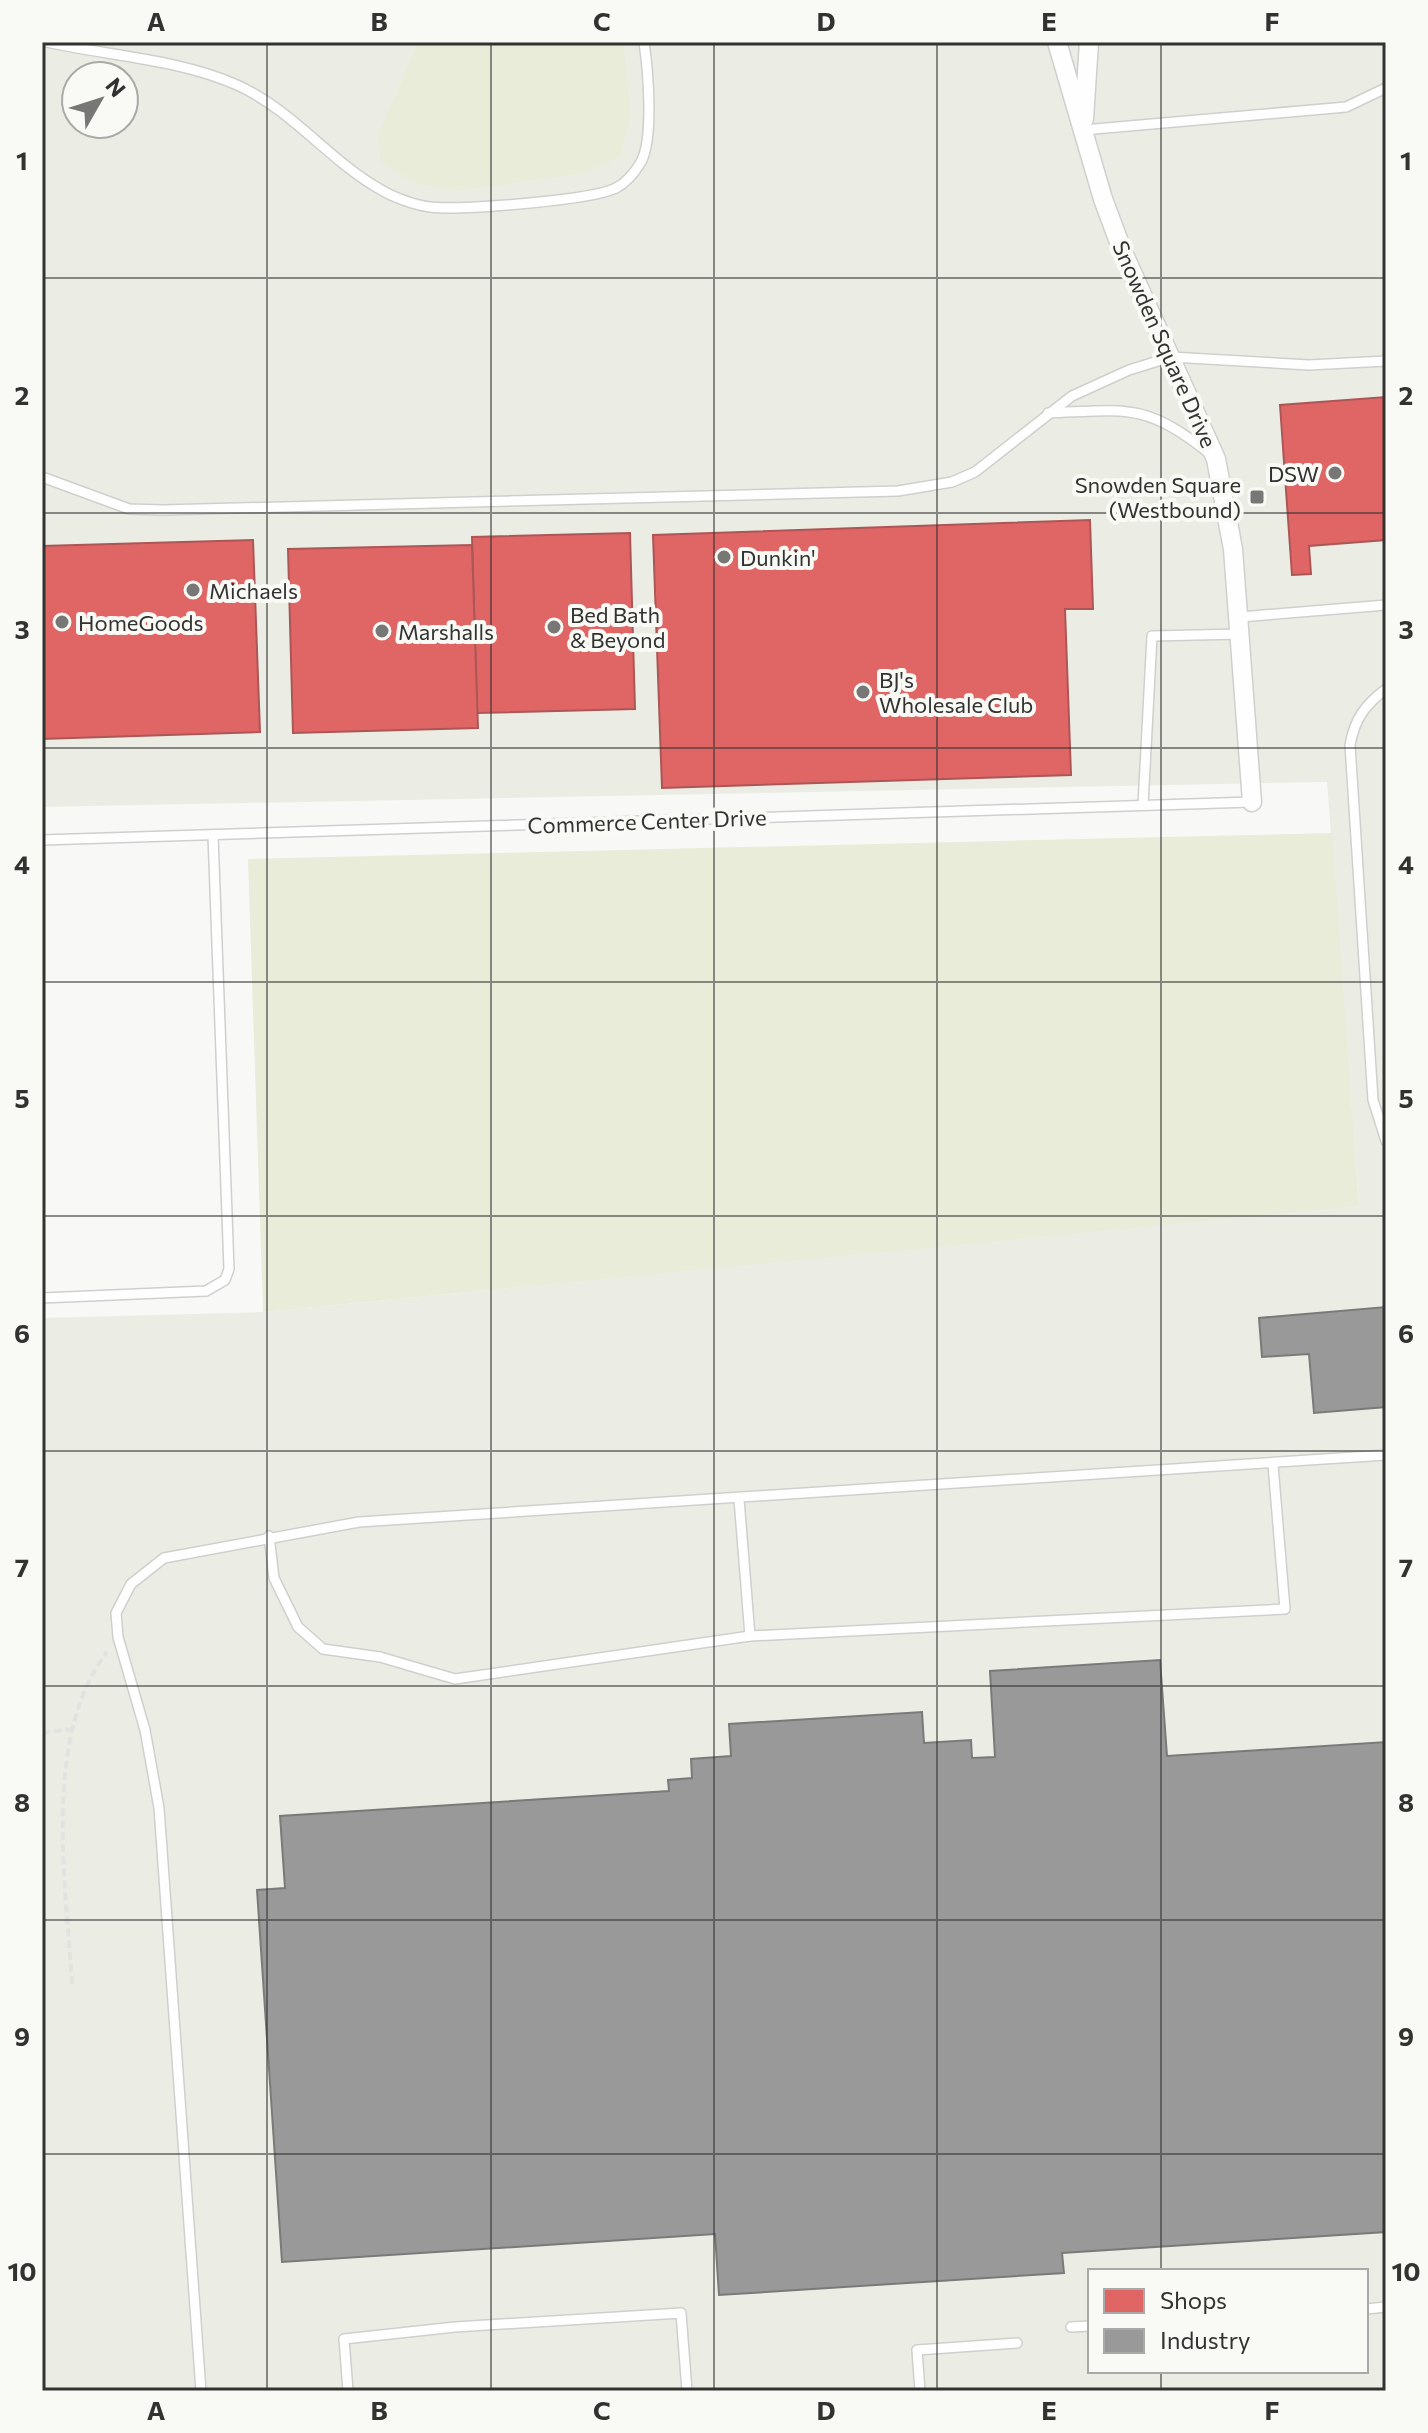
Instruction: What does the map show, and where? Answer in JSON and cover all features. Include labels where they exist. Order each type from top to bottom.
[{"type":"street","name":"Snowden Square Drive","points":[[1057,42],[1122,250],[1216,459],[1233,549],[1252,802]]},
{"type":"street","name":"Snowden Square Drive","points":[[1083,130],[1089,42]]},
{"type":"lane","points":[[47,42],[177,67],[235,84],[274,105],[379,189],[427,207],[458,209],[582,197],[614,190],[627,181],[641,161],[647,143],[644,42]]},
{"type":"lane","points":[[1083,130],[1346,107],[1386,88]]},
{"type":"lane","points":[[42,477],[129,509],[163,510],[898,491],[952,482],[975,472],[1048,413],[1102,381],[1171,357],[1309,365],[1386,361]]},
{"type":"lane","points":[[1048,413],[1127,410],[1152,416],[1174,426],[1216,459]]},
{"type":"lane","points":[[1143,805],[1152,636],[1386,605]]},
{"type":"lane","points":[[1386,689],[1360,713],[1350,745],[1373,1100],[1386,1141]]},
{"type":"lane","name":"Commerce Center Drive","points":[[42,840],[1252,802]]},
{"type":"lane","points":[[42,1298],[206,1291],[225,1280],[229,1269],[213,835]]},
{"type":"lane","points":[[201,2391],[159,1808],[148,1742],[118,1637],[116,1613],[122,1597],[145,1569],[175,1555],[359,1522],[1273,1465],[1386,1455]]},
{"type":"lane","points":[[269,1536],[274,1578],[298,1627],[323,1649],[380,1657],[431,1675],[455,1679],[750,1636],[1285,1609],[1273,1465]]},
{"type":"lane","points":[[739,1499],[750,1636]]},
{"type":"lane","points":[[348,2391],[344,2339],[455,2327],[681,2313],[687,2391]]},
{"type":"lane","points":[[1071,2327],[1088,2326]]},
{"type":"lane","points":[[920,2391],[917,2350],[1017,2343]]},
{"type":"path","points":[[72,1984],[64,1789],[71,1729],[94,1669],[118,1637]]},
{"type":"path","points":[[42,1733],[71,1729]]},
{"type":"shaded area","points":[[42,42],[1386,42],[1386,2391],[42,2391],[42,1318],[263,1312],[1359,1205],[1327,782],[42,807]]},
{"type":"green space","points":[[419,42],[623,42],[631,116],[620,157],[585,173],[456,191],[416,183],[381,163],[378,135]]},
{"type":"green space","points":[[1332,833],[1359,1206],[263,1312],[248,859]]},
{"type":"building: Shops","name":"DSW","points":[[1386,397],[1386,540],[1309,546],[1311,574],[1292,575],[1280,405]]},
{"type":"building: Shops","name":"BJ's Wholesale Club","points":[[1090,520],[1093,609],[1065,609],[1071,775],[662,788],[653,535]]},
{"type":"building: Shops","name":"Bed Bath & Beyond","points":[[630,533],[635,709],[477,713],[472,537]]},
{"type":"building: Shops","points":[[253,540],[260,732],[42,739],[42,546]]},
{"type":"building: Shops","name":"Marshalls","points":[[472,545],[478,728],[293,733],[288,549]]},
{"type":"building: Industry","points":[[1386,1307],[1386,1407],[1314,1413],[1309,1354],[1262,1357],[1259,1318]]},
{"type":"building: Industry","points":[[1160,1660],[1167,1756],[1386,1742],[1386,2232],[1062,2253],[1064,2273],[719,2295],[715,2234],[282,2262],[257,1890],[285,1888],[280,1816],[669,1791],[668,1780],[692,1778],[691,1759],[731,1756],[729,1724],[922,1712],[924,1743],[971,1740],[972,1758],[995,1757],[990,1671]]},
{"type":"place","name":"DSW","points":[[1335,473]]},
{"type":"place","name":"Snowden Square (Westbound)","points":[[1257,497]]},
{"type":"place","name":"Dunkin'","points":[[724,557]]},
{"type":"place","name":"Michaels","points":[[193,590]]},
{"type":"place","name":"HomeGoods","points":[[62,622]]},
{"type":"place","name":"Bed Bath & Beyond","points":[[554,627]]},
{"type":"place","name":"Marshalls","points":[[382,631]]},
{"type":"place","name":"BJ's Wholesale Club","points":[[863,692]]}]
